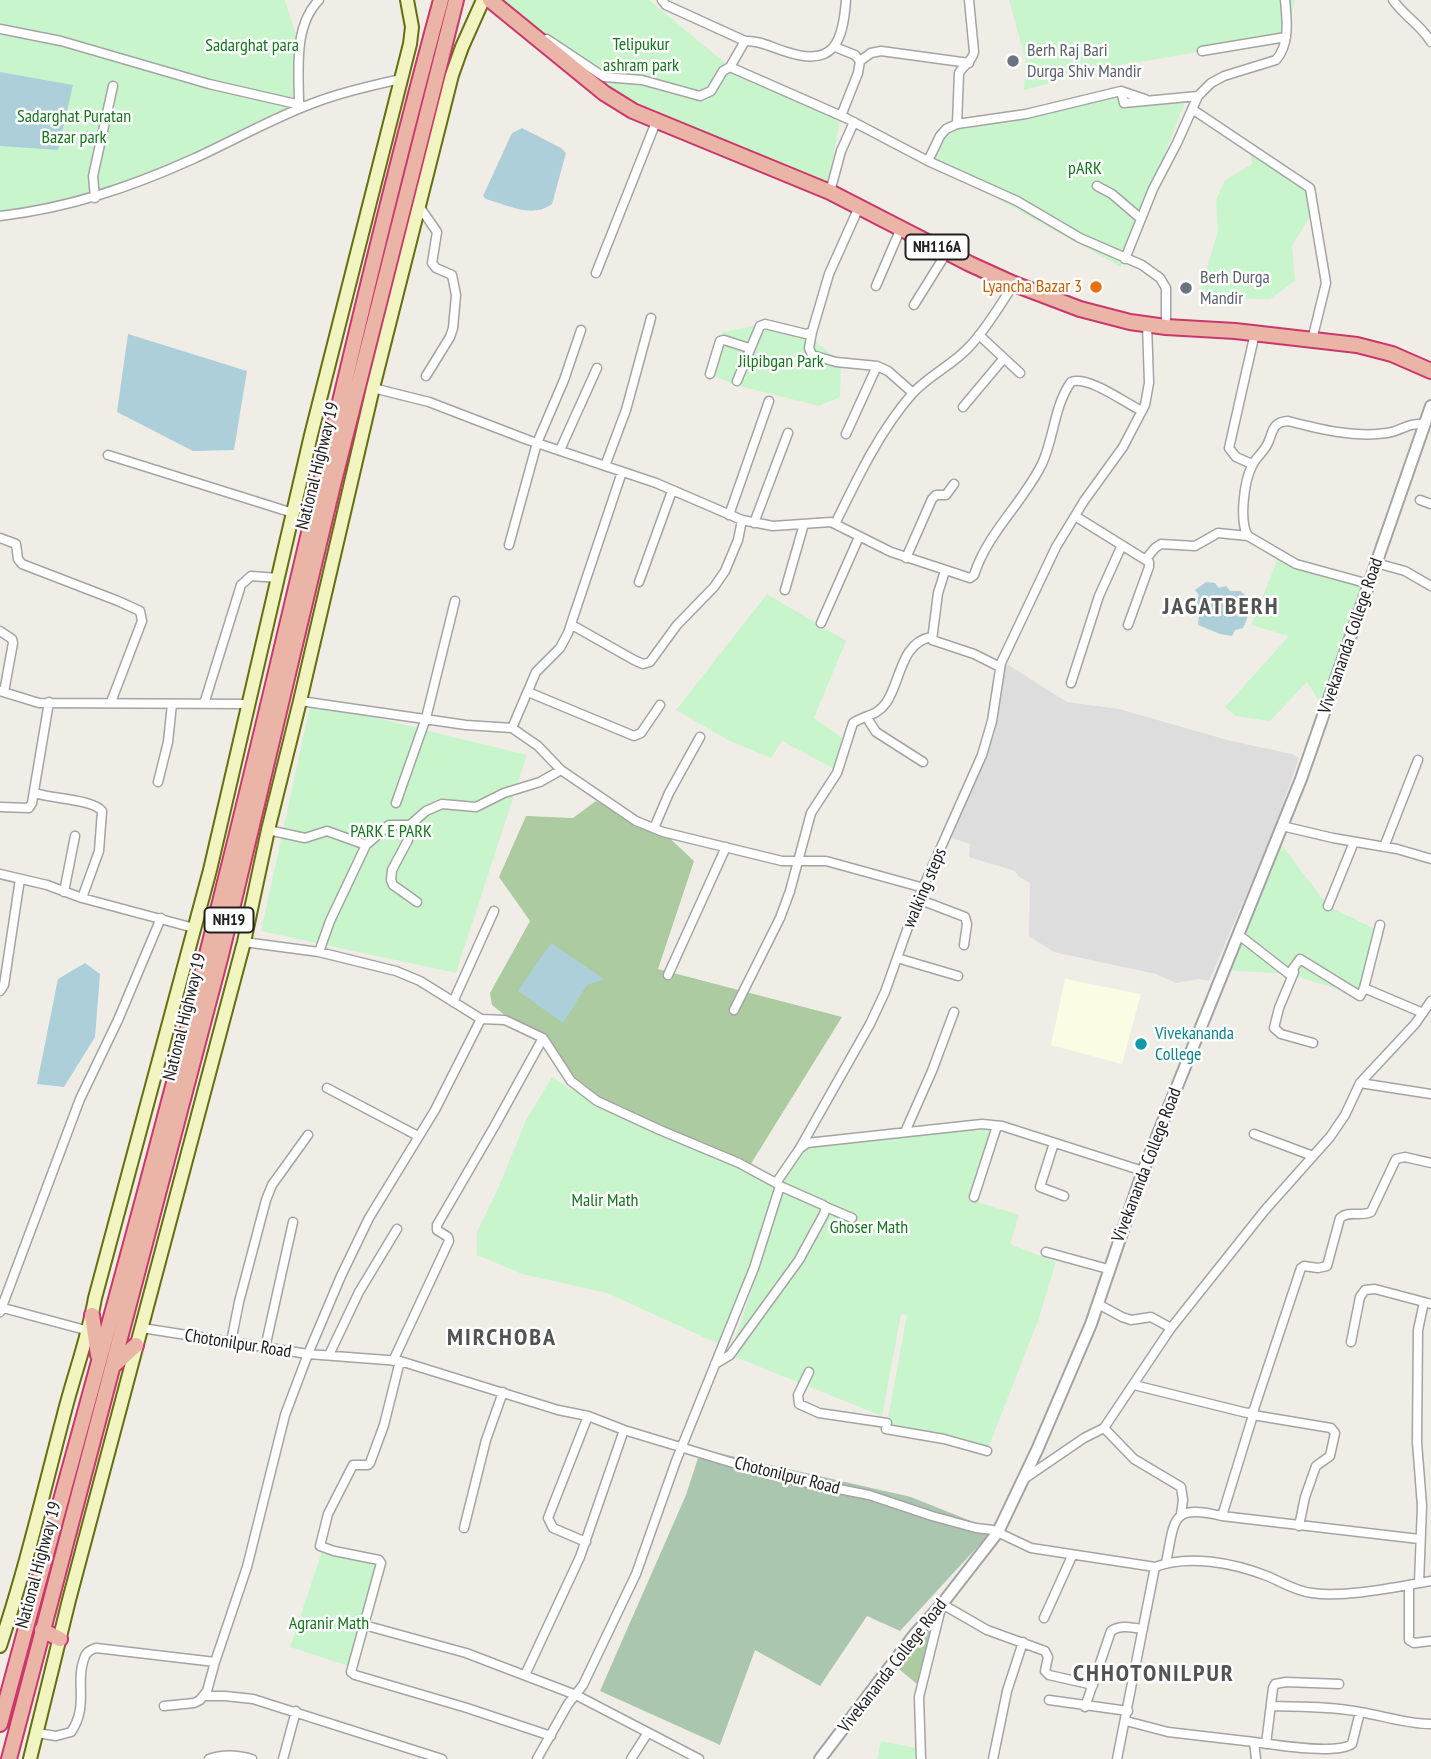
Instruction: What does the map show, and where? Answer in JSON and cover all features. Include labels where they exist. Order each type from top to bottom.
[{"type":"highway","name":"NH19","points":[[0,1724],[106,1364],[205,965],[320,478],[440,0]]},
{"type":"highway","name":"National Highway 19","points":[[9,1759],[106,1364],[221,955],[333,485],[456,0]]},
{"type":"highway","name":"NH116A","points":[[491,0],[604,93],[633,111],[830,192],[1014,284],[1101,316],[1166,327],[1255,333],[1375,349],[1431,371]]},
{"type":"highway","points":[[92,1315],[106,1364],[136,1345]]},
{"type":"highway","points":[[42,1630],[60,1639]]},
{"type":"main road","points":[[0,1646],[27,1563],[64,1413],[89,1331],[194,928],[356,249],[401,79],[412,27],[407,0]]},
{"type":"main road","points":[[30,1759],[136,1345],[244,942],[373,388],[452,75],[483,0]]},
{"type":"street","points":[[302,105],[299,53],[310,12],[319,0]]},
{"type":"street","points":[[491,0],[604,78],[642,80],[701,96],[711,91],[723,71],[730,67],[744,41]]},
{"type":"street","points":[[662,0],[666,5],[744,41],[759,42],[788,53],[804,55],[824,53],[835,47],[843,32],[846,0]]},
{"type":"street","points":[[957,124],[959,73],[974,52],[969,0]]},
{"type":"street","points":[[1125,259],[1140,218],[1198,96],[1211,83],[1224,76],[1276,60],[1281,54],[1286,37],[1285,0]]},
{"type":"street","points":[[1393,0],[1403,14],[1424,31],[1431,41]]},
{"type":"street","points":[[0,29],[61,41],[209,84],[302,105]]},
{"type":"street","points":[[1202,51],[1286,37]]},
{"type":"street","points":[[835,47],[855,55],[860,61]]},
{"type":"street","points":[[841,116],[855,82],[860,61],[871,54],[881,51],[969,62]]},
{"type":"street","points":[[730,67],[854,122],[1017,201],[1065,230],[1151,270],[1163,283],[1167,295],[1166,327]]},
{"type":"street","points":[[0,216],[35,212],[95,198],[139,183],[302,105],[401,79]]},
{"type":"street","points":[[95,198],[93,176],[113,86]]},
{"type":"street","points":[[929,160],[940,136],[946,129],[957,124],[1026,114],[1121,91],[1124,103],[1198,96]]},
{"type":"street","points":[[1192,109],[1310,188],[1326,283],[1312,340]]},
{"type":"street","points":[[596,273],[656,122]]},
{"type":"street","points":[[830,192],[841,151],[854,122]]},
{"type":"street","points":[[1097,186],[1112,194],[1140,218]]},
{"type":"street","points":[[419,206],[436,232],[432,263],[436,268],[452,275],[456,295],[450,337],[426,376]]},
{"type":"street","points":[[859,207],[829,274],[809,348],[812,355],[836,362],[877,366],[888,371],[913,393]]},
{"type":"street","points":[[876,286],[901,228]]},
{"type":"street","points":[[914,305],[947,252]]},
{"type":"street","points":[[835,524],[860,472],[913,393],[940,369],[957,359],[979,335],[1014,284]]},
{"type":"street","points":[[605,467],[626,410],[651,318]]},
{"type":"street","points":[[737,382],[760,326],[765,324],[806,334],[812,332]]},
{"type":"street","name":"walking steps","points":[[537,1759],[576,1695],[636,1574],[682,1447],[758,1255],[778,1184],[870,1024],[898,958],[918,899],[982,755],[992,721],[1000,667],[1056,547],[1123,447],[1142,411],[1149,383],[1147,324]]},
{"type":"street","points":[[509,545],[537,443],[564,380],[581,330]]},
{"type":"street","points":[[1252,464],[1236,457],[1229,449],[1255,333]]},
{"type":"street","points":[[979,335],[1020,373]]},
{"type":"street","points":[[710,374],[720,341],[749,348]]},
{"type":"street","points":[[963,407],[1004,358]]},
{"type":"street","points":[[846,434],[877,366]]},
{"type":"street","points":[[560,450],[597,368]]},
{"type":"street","points":[[373,388],[429,402],[622,472],[742,520],[773,526],[826,522],[835,524],[906,558],[970,578],[974,575],[989,541],[1015,507],[1040,467],[1071,382],[1079,380],[1094,386],[1142,411]]},
{"type":"street","points":[[729,515],[769,401]]},
{"type":"street","name":"Vivekananda College Road","points":[[820,1759],[915,1634],[998,1532],[1046,1432],[1098,1304],[1143,1171],[1282,826],[1431,406]]},
{"type":"street","points":[[1248,536],[1244,523],[1245,494],[1252,464],[1280,421],[1328,431],[1366,433],[1387,433],[1406,425],[1425,424]]},
{"type":"street","points":[[754,523],[788,433]]},
{"type":"street","points":[[108,455],[293,513]]},
{"type":"street","points":[[512,728],[536,672],[561,648],[572,625],[622,472]]},
{"type":"street","points":[[906,558],[932,499],[936,495],[946,495],[954,484]]},
{"type":"street","points":[[639,583],[672,491]]},
{"type":"street","points":[[1420,500],[1431,504]]},
{"type":"street","points":[[1075,516],[1146,559],[1149,568],[1128,625]]},
{"type":"street","points":[[572,625],[634,660],[643,664],[650,662],[677,625],[714,587],[738,540],[742,520]]},
{"type":"street","points":[[785,590],[804,524]]},
{"type":"street","points":[[1146,559],[1161,544],[1195,546],[1218,533],[1248,536],[1296,564],[1369,584]]},
{"type":"street","points":[[821,623],[859,537]]},
{"type":"street","points":[[0,538],[16,544],[18,559],[22,564],[140,611],[142,621],[111,702]]},
{"type":"street","points":[[1071,683],[1099,596],[1122,545]]},
{"type":"street","points":[[1376,563],[1405,571],[1431,586]]},
{"type":"street","points":[[945,570],[938,593],[931,637],[934,642],[964,650],[1000,667]]},
{"type":"street","points":[[204,704],[241,585],[251,576],[278,578]]},
{"type":"street","points":[[396,803],[426,718],[456,601]]},
{"type":"street","points":[[0,631],[12,639],[13,643],[2,692],[39,703],[248,704]]},
{"type":"street","points":[[734,1010],[780,918],[811,813],[837,773],[853,723],[867,718],[884,706],[897,683],[903,662],[914,647],[931,637]]},
{"type":"street","points":[[528,692],[634,736],[641,733],[660,705]]},
{"type":"street","points":[[300,701],[483,727],[512,728],[538,746],[561,770],[636,821],[653,828],[782,861],[817,860],[832,863],[923,888]]},
{"type":"street","points":[[0,807],[29,808],[35,793],[49,702]]},
{"type":"street","points":[[158,782],[168,742],[172,704]]},
{"type":"street","points":[[867,718],[876,732],[923,762]]},
{"type":"street","points":[[653,828],[700,737]]},
{"type":"street","points":[[1384,847],[1418,760]]},
{"type":"street","points":[[318,952],[366,845],[389,825],[410,825],[433,807],[448,804],[476,807],[504,793],[540,782],[561,770]]},
{"type":"street","points":[[35,793],[56,799],[95,804],[102,811],[99,851],[82,898]]},
{"type":"street","points":[[410,825],[408,840],[392,870],[391,880],[393,885],[417,902]]},
{"type":"street","points":[[1282,826],[1431,859]]},
{"type":"street","points":[[268,830],[305,838],[327,831],[366,845]]},
{"type":"street","points":[[64,892],[75,836]]},
{"type":"street","points":[[1328,906],[1354,842]]},
{"type":"street","points":[[668,975],[726,847]]},
{"type":"street","points":[[0,874],[194,928]]},
{"type":"street","points":[[0,991],[4,985],[20,879]]},
{"type":"street","points":[[918,899],[965,917],[967,924],[964,945]]},
{"type":"street","points":[[453,1002],[494,911]]},
{"type":"street","points":[[89,1331],[1,1308],[80,1098],[118,1020],[161,918]]},
{"type":"street","points":[[1300,959],[1360,996],[1380,925]]},
{"type":"street","points":[[1239,935],[1289,974],[1300,959]]},
{"type":"street","points":[[244,942],[318,952],[396,971],[419,981],[481,1019],[505,1020],[543,1038],[571,1082],[590,1097],[739,1163],[852,1218]]},
{"type":"street","points":[[898,958],[958,976]]},
{"type":"street","points":[[1300,959],[1279,1008],[1275,1028],[1281,1034],[1313,1043]]},
{"type":"street","points":[[1364,988],[1423,1013]]},
{"type":"street","points":[[1022,1482],[1084,1438],[1104,1428],[1171,1328],[1265,1210],[1337,1128],[1360,1083],[1431,1001]]},
{"type":"street","points":[[905,1132],[954,1012]]},
{"type":"street","points":[[204,1696],[247,1567],[285,1415],[307,1354],[369,1218],[418,1136],[481,1019]]},
{"type":"street","points":[[543,1038],[437,1225],[437,1230],[448,1237],[449,1241],[397,1361],[384,1425],[370,1463],[353,1465],[328,1514],[320,1546],[380,1561],[353,1664],[353,1674],[551,1736]]},
{"type":"street","points":[[1360,1083],[1431,1094]]},
{"type":"street","points":[[327,1088],[418,1136]]},
{"type":"street","points":[[800,1148],[807,1143],[971,1124],[997,1125],[1143,1171]]},
{"type":"street","points":[[974,1196],[997,1125]]},
{"type":"street","points":[[1254,1134],[1313,1156]]},
{"type":"street","points":[[231,1342],[266,1200],[272,1185],[308,1135]]},
{"type":"street","points":[[1054,1143],[1040,1187],[1064,1196]]},
{"type":"street","points":[[1222,1516],[1301,1268],[1327,1266],[1340,1218],[1348,1213],[1365,1215],[1371,1212],[1396,1159],[1405,1157],[1431,1163]]},
{"type":"street","points":[[715,1364],[730,1355],[799,1259],[814,1236],[826,1207]]},
{"type":"street","points":[[265,1348],[293,1222]]},
{"type":"street","points":[[329,1355],[359,1292],[397,1229]]},
{"type":"street","points":[[1046,1252],[1108,1269]]},
{"type":"street","points":[[1351,1342],[1360,1297],[1365,1290],[1375,1289],[1427,1303],[1418,1330],[1417,1442],[1422,1506],[1419,1583]]},
{"type":"street","points":[[1098,1304],[1131,1320],[1151,1317],[1171,1328]]},
{"type":"street","name":"Chotonilpur Road","points":[[142,1328],[307,1354],[397,1361],[798,1481],[869,1495],[932,1516],[998,1532],[1031,1548],[1155,1567],[1166,1563],[1208,1562],[1241,1567],[1289,1588],[1313,1594],[1373,1590],[1431,1581]]},
{"type":"street","points":[[809,1372],[798,1395],[799,1404],[819,1413],[944,1439],[986,1451]]},
{"type":"street","points":[[1134,1385],[1247,1413],[1254,1411],[1331,1428],[1335,1433],[1330,1456],[1316,1466],[1308,1486],[1300,1526]]},
{"type":"street","points":[[464,1528],[486,1440],[503,1392]]},
{"type":"street","points":[[586,1542],[553,1528],[548,1518],[588,1416]]},
{"type":"street","points":[[1104,1428],[1134,1459],[1181,1487],[1181,1514],[1173,1526],[1166,1563]]},
{"type":"street","points":[[525,1675],[586,1542],[624,1430]]},
{"type":"street","points":[[1181,1514],[1198,1510],[1222,1516],[1419,1539]]},
{"type":"street","points":[[1044,1618],[1072,1556]]},
{"type":"street","points":[[1117,1759],[1155,1567]]},
{"type":"street","points":[[1409,1585],[1409,1640],[1414,1643],[1431,1641]]},
{"type":"street","points":[[921,1759],[919,1697],[942,1604],[987,1630],[1045,1651],[1048,1657],[1045,1671],[1049,1675],[1093,1685]]},
{"type":"street","points":[[364,1625],[466,1653],[576,1695],[699,1759]]},
{"type":"street","points":[[1085,1707],[1111,1632],[1124,1627],[1143,1629]]},
{"type":"street","points":[[993,1759],[1007,1691],[1023,1642]]},
{"type":"street","points":[[37,1732],[56,1736],[71,1732],[80,1707],[83,1660],[88,1651],[96,1648],[215,1662]]},
{"type":"street","points":[[1266,1744],[1273,1688],[1279,1683],[1339,1684]]},
{"type":"street","points":[[164,1706],[194,1703],[204,1696],[253,1699],[442,1759]]},
{"type":"street","points":[[1049,1700],[1127,1716],[1168,1732],[1318,1748],[1349,1747],[1354,1739],[1360,1712]]},
{"type":"street","points":[[1271,1706],[1360,1712],[1403,1722],[1431,1724]]},
{"type":"street","points":[[283,1759],[296,1712]]},
{"type":"street","points":[[631,1759],[647,1734]]},
{"type":"street","points":[[1254,1742],[1256,1759]]},
{"type":"street","points":[[209,1759],[240,1755],[252,1759]]},
{"type":"shaded area","points":[[1005,663],[1067,702],[1119,709],[1299,758],[1273,833],[1209,981],[1198,979],[1176,983],[1156,974],[1054,952],[1029,936],[1030,883],[1015,871],[969,857],[970,844],[949,837],[984,762],[995,731]]},
{"type":"shaded area","points":[[1065,979],[1141,994],[1122,1064],[1051,1045]]},
{"type":"shaded area","points":[[701,1449],[911,1497],[993,1530],[900,1631],[867,1616],[820,1686],[755,1650],[720,1745],[600,1691],[686,1495]]},
{"type":"green space","points":[[0,0],[285,0],[300,47],[299,104],[95,198],[0,214]]},
{"type":"green space","name":"Telipukur ashram park","points":[[497,0],[649,0],[730,67],[841,116],[827,188],[632,108]]},
{"type":"green space","points":[[1009,0],[1295,0],[1286,37],[1110,67],[1024,90],[1026,61]]},
{"type":"green space","name":"pARK","points":[[1103,96],[1185,102],[1121,267],[929,161],[946,129]]},
{"type":"green space","points":[[1250,153],[1280,167],[1306,189],[1311,215],[1292,246],[1295,281],[1270,299],[1198,298],[1218,231],[1216,200],[1225,180],[1252,164]]},
{"type":"green space","name":"Jilpibgan Park","points":[[765,324],[805,333],[841,362],[840,397],[819,406],[735,385],[710,374],[722,332]]},
{"type":"green space","points":[[1279,556],[1366,585],[1325,710],[1307,682],[1270,721],[1235,716],[1225,707],[1289,636],[1251,625]]},
{"type":"green space","points":[[767,594],[846,641],[814,718],[845,740],[834,769],[782,741],[771,758],[728,740],[676,710]]},
{"type":"green space","name":"PARK E PARK","points":[[311,702],[527,755],[456,973],[261,931]]},
{"type":"green space","points":[[596,801],[663,832],[694,861],[658,969],[842,1017],[739,1183],[583,1089],[536,1040],[492,1005],[490,993],[530,921],[499,877],[526,816],[573,818]]},
{"type":"green space","points":[[1277,839],[1328,906],[1377,930],[1360,996],[1289,974],[1224,970]]},
{"type":"green space","name":"Malir Math","points":[[552,1077],[571,1089],[576,1086],[597,1099],[738,1161],[779,1191],[721,1345],[607,1293],[522,1274],[477,1255],[477,1232],[526,1120]]},
{"type":"green space","name":"Ghoser Math","points":[[991,1130],[968,1199],[1019,1215],[1010,1244],[1056,1262],[1038,1321],[987,1451],[886,1429],[907,1315],[901,1314],[882,1416],[730,1355],[784,1191],[780,1181],[807,1145],[892,1134]]},
{"type":"green space","name":"Agranir Math","points":[[322,1551],[377,1565],[348,1666],[290,1647]]},
{"type":"green space","points":[[936,1617],[917,1684],[894,1665]]},
{"type":"green space","points":[[881,1741],[916,1748],[914,1759],[877,1759]]},
{"type":"water","points":[[0,72],[73,85],[58,150],[0,146]]},
{"type":"water","points":[[522,128],[566,153],[552,204],[528,211],[483,196],[512,133]]},
{"type":"water","points":[[128,334],[247,371],[234,450],[193,451],[117,412]]},
{"type":"water","points":[[1206,582],[1215,583],[1219,588],[1226,586],[1230,591],[1240,591],[1249,598],[1245,624],[1243,628],[1235,630],[1232,636],[1198,625],[1199,616],[1192,610],[1199,595],[1195,590]]},
{"type":"water","points":[[551,943],[604,979],[587,985],[563,1023],[518,991]]},
{"type":"water","points":[[85,963],[100,974],[95,1037],[64,1087],[37,1084],[58,979]]},
{"type":"place","name":"Berh Raj Bari Durga Shiv Mandir","points":[[1013,61]]},
{"type":"place","name":"Lyancha Bazar 3","points":[[1096,287]]},
{"type":"place","name":"Berh Durga Mandir","points":[[1186,288]]},
{"type":"place","name":"Vivekananda College","points":[[1141,1044]]},
{"type":"district","name":"JAGATBERH","points":[[1221,607]]},
{"type":"district","name":"MIRCHOBA","points":[[502,1338]]},
{"type":"district","name":"CHHOTONILPUR","points":[[1154,1674]]},
{"type":"park label","name":"Sadarghat para","points":[[252,46]]},
{"type":"park label","name":"Sadarghat Puratan Bazar park","points":[[74,127]]}]
